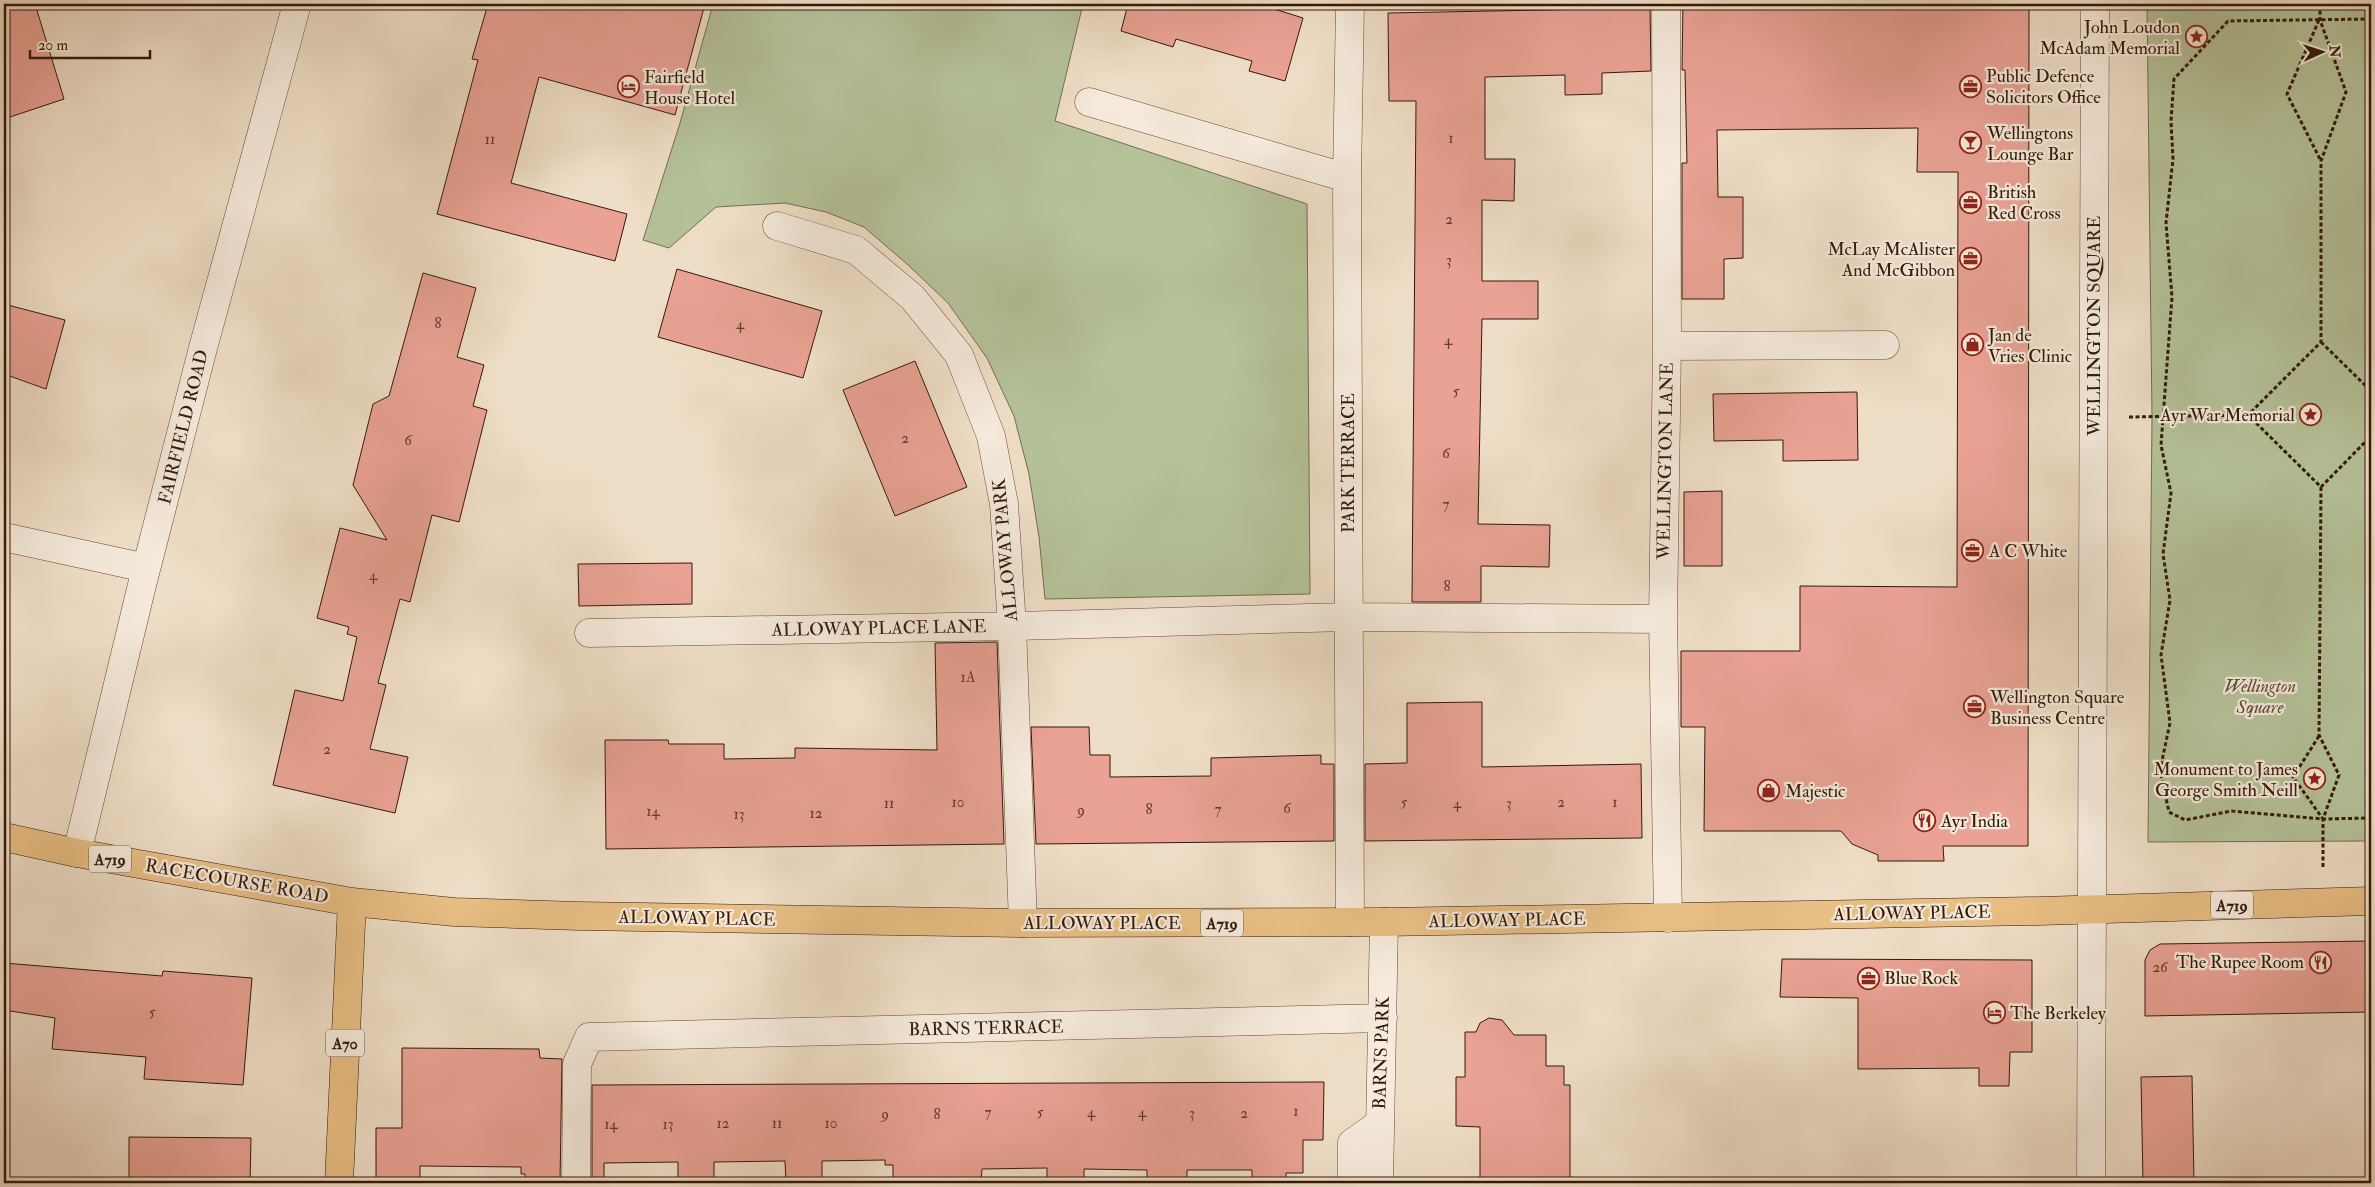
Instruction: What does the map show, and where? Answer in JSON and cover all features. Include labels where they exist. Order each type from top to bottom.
[{"type":"main road","name":"RACECOURSE ROAD","points":[[4,838],[76,853],[352,902]]},
{"type":"main road","name":"A719","points":[[2092,910],[2371,901]]},
{"type":"main road","name":"ALLOWAY PLACE","points":[[352,902],[464,912],[1024,923],[1384,922],[2092,910]]},
{"type":"main road","name":"A70","points":[[339,1183],[352,902]]},
{"type":"street","name":"FAIRFIELD ROAD","points":[[76,853],[146,568],[207,333],[298,4]]},
{"type":"street","name":"PARK TERRACE","points":[[1350,4],[1347,178],[1350,922]]},
{"type":"street","name":"WELLINGTON LANE","points":[[1666,4],[1667,346],[1663,619],[1668,918]]},
{"type":"street","name":"WELLINGTON SQUARE","points":[[2091,1183],[2095,4]]},
{"type":"street","points":[[1089,102],[1347,178]]},
{"type":"street","name":"ALLOWAY PARK","points":[[776,226],[856,250],[913,298],[959,355],[991,436],[1004,504],[1012,626],[1024,923]]},
{"type":"street","points":[[1667,346],[1885,346]]},
{"type":"street","points":[[4,537],[146,568]]},
{"type":"street","name":"ALLOWAY PLACE LANE","points":[[589,633],[1012,626],[1348,617],[1663,619]]},
{"type":"street","name":"BARNS PARK","points":[[1379,1183],[1384,922]]},
{"type":"street","name":"BARNS TERRACE","points":[[576,1183],[577,1064],[589,1037],[1382,1018]]},
{"type":"street","points":[[1352,1183],[1352,1143],[1379,1124]]},
{"type":"path","points":[[2094,417],[2248,415],[2321,342],[2321,160],[2346,92],[2320,20],[2320,4]]},
{"type":"path","points":[[2371,19],[2228,21],[2174,79],[2171,121],[2173,159],[2166,223],[2172,297],[2161,445],[2171,493],[2163,554],[2170,600],[2160,655],[2170,723],[2160,770],[2169,812],[2184,820],[2232,811],[2323,819],[2371,818]]},
{"type":"path","points":[[2320,20],[2287,94],[2321,160]]},
{"type":"path","points":[[2321,342],[2371,391]]},
{"type":"path","points":[[2248,415],[2321,487]]},
{"type":"path","points":[[2323,903],[2323,819],[2338,775],[2319,735],[2321,487],[2371,436]]},
{"type":"path","points":[[2319,735],[2292,777],[2323,819]]},
{"type":"green space","points":[[713,4],[1083,4],[1055,121],[1307,204],[1310,594],[1045,599],[1039,537],[1029,474],[1014,416],[987,358],[948,303],[907,264],[864,227],[826,212],[785,203],[716,207],[669,248],[643,240],[680,123]]},
{"type":"green space","name":"Wellington Square","points":[[2147,4],[2371,4],[2371,841],[2148,842],[2152,417]]},
{"type":"building","points":[[4,4],[35,4],[64,99],[4,119]]},
{"type":"building","points":[[488,4],[705,4],[675,115],[539,77],[511,183],[627,214],[615,261],[437,214],[478,60],[472,59]]},
{"type":"building","points":[[1128,4],[1276,4],[1274,9],[1303,18],[1285,81],[1249,71],[1252,61],[1176,39],[1173,47],[1121,31]]},
{"type":"building","points":[[1683,4],[2029,4],[2028,846],[1943,846],[1944,861],[1878,861],[1878,855],[1852,844],[1841,831],[1704,831],[1705,727],[1681,727],[1681,651],[1800,651],[1800,586],[1957,587],[1958,172],[1917,172],[1918,128],[1717,130],[1718,197],[1743,197],[1743,258],[1724,259],[1724,299],[1682,299],[1682,163],[1687,163],[1685,70],[1682,70]]},
{"type":"building","points":[[1650,8],[1651,71],[1602,73],[1602,94],[1565,95],[1565,75],[1485,77],[1485,159],[1515,159],[1514,201],[1482,200],[1482,281],[1538,281],[1538,319],[1482,319],[1478,524],[1550,525],[1549,567],[1481,566],[1481,602],[1412,602],[1416,101],[1389,101],[1388,13]]},
{"type":"building","points":[[677,269],[822,311],[803,378],[658,337]]},
{"type":"building","points":[[423,273],[476,288],[457,357],[484,365],[473,406],[487,410],[459,522],[432,515],[410,602],[400,599],[378,683],[386,685],[370,749],[408,757],[395,813],[273,785],[295,690],[343,701],[357,637],[347,634],[349,627],[317,618],[340,528],[387,540],[353,485],[373,404],[389,396]]},
{"type":"building","points":[[4,304],[65,320],[46,389],[4,374]]},
{"type":"building","points":[[915,361],[967,487],[895,516],[843,390]]},
{"type":"building","points":[[1857,392],[1858,460],[1783,461],[1783,440],[1714,441],[1713,394]]},
{"type":"building","points":[[1722,491],[1722,566],[1684,566],[1684,492]]},
{"type":"building","points":[[692,563],[692,604],[579,606],[578,564]]},
{"type":"building","points":[[997,642],[1004,844],[606,849],[605,740],[668,740],[669,744],[724,744],[724,759],[795,758],[795,748],[937,750],[935,643]]},
{"type":"building","points":[[1482,702],[1482,767],[1641,764],[1642,838],[1365,841],[1365,764],[1407,763],[1407,703]]},
{"type":"building","points":[[1031,727],[1089,727],[1090,755],[1110,755],[1110,777],[1211,776],[1211,758],[1321,755],[1321,764],[1334,764],[1334,841],[1036,844]]},
{"type":"building","points":[[2371,941],[2371,1012],[2145,1016],[2145,960],[2150,950],[2160,944]]},
{"type":"building","points":[[1782,959],[2032,960],[2032,1052],[2010,1052],[2009,1086],[1979,1086],[1979,1068],[1858,1069],[1858,998],[1780,997]]},
{"type":"building","points":[[4,963],[162,976],[163,971],[252,978],[243,1085],[144,1079],[146,1057],[52,1049],[55,1018],[4,1010]]},
{"type":"building","points":[[1489,1018],[1502,1020],[1514,1035],[1546,1035],[1546,1066],[1564,1066],[1564,1085],[1570,1085],[1570,1179],[1480,1179],[1480,1127],[1456,1126],[1456,1077],[1465,1077],[1465,1032],[1476,1032],[1480,1023]]},
{"type":"building","points":[[402,1048],[539,1049],[540,1058],[562,1059],[560,1183],[525,1183],[525,1174],[521,1174],[521,1167],[420,1166],[420,1179],[408,1179],[408,1183],[376,1183],[376,1128],[402,1128]]},
{"type":"building","points":[[2192,1076],[2194,1183],[2143,1183],[2141,1077]]},
{"type":"building","points":[[1324,1082],[1323,1140],[1303,1140],[1303,1173],[1286,1173],[1286,1183],[1252,1183],[1252,1170],[1187,1170],[1187,1183],[1147,1183],[1147,1170],[1084,1169],[1084,1183],[1047,1183],[1047,1168],[982,1169],[981,1183],[893,1183],[893,1165],[885,1165],[885,1160],[822,1161],[822,1183],[786,1183],[785,1161],[714,1162],[714,1183],[678,1183],[678,1162],[604,1163],[604,1180],[592,1180],[592,1085]]},
{"type":"building","points":[[129,1137],[251,1138],[250,1183],[158,1183],[159,1181],[129,1181]]},
{"type":"place","name":"John Loudon McAdam Memorial","points":[[2196,37]]},
{"type":"place","name":"Public Defence Solicitors Office","points":[[1970,86]]},
{"type":"place","name":"Fairfield House Hotel","points":[[628,87]]},
{"type":"place","name":"Wellingtons Lounge Bar","points":[[1971,143]]},
{"type":"place","name":"British Red Cross","points":[[1971,202]]},
{"type":"place","name":"McLay McAlister And McGibbon","points":[[1971,259]]},
{"type":"place","name":"Jan de Vries Clinic","points":[[1972,345]]},
{"type":"place","name":"Ayr War Memorial","points":[[2311,415]]},
{"type":"place","name":"A C White","points":[[1973,551]]},
{"type":"place","name":"Wellington Square Business Centre","points":[[1974,707]]},
{"type":"place","name":"Monument to James George Smith Neill","points":[[2314,779]]},
{"type":"place","name":"Majestic","points":[[1769,791]]},
{"type":"place","name":"Ayr India","points":[[1925,821]]},
{"type":"place","name":"The Rupee Room","points":[[2320,962]]},
{"type":"place","name":"Blue Rock","points":[[1868,978]]},
{"type":"place","name":"The Berkeley","points":[[1994,1013]]}]
